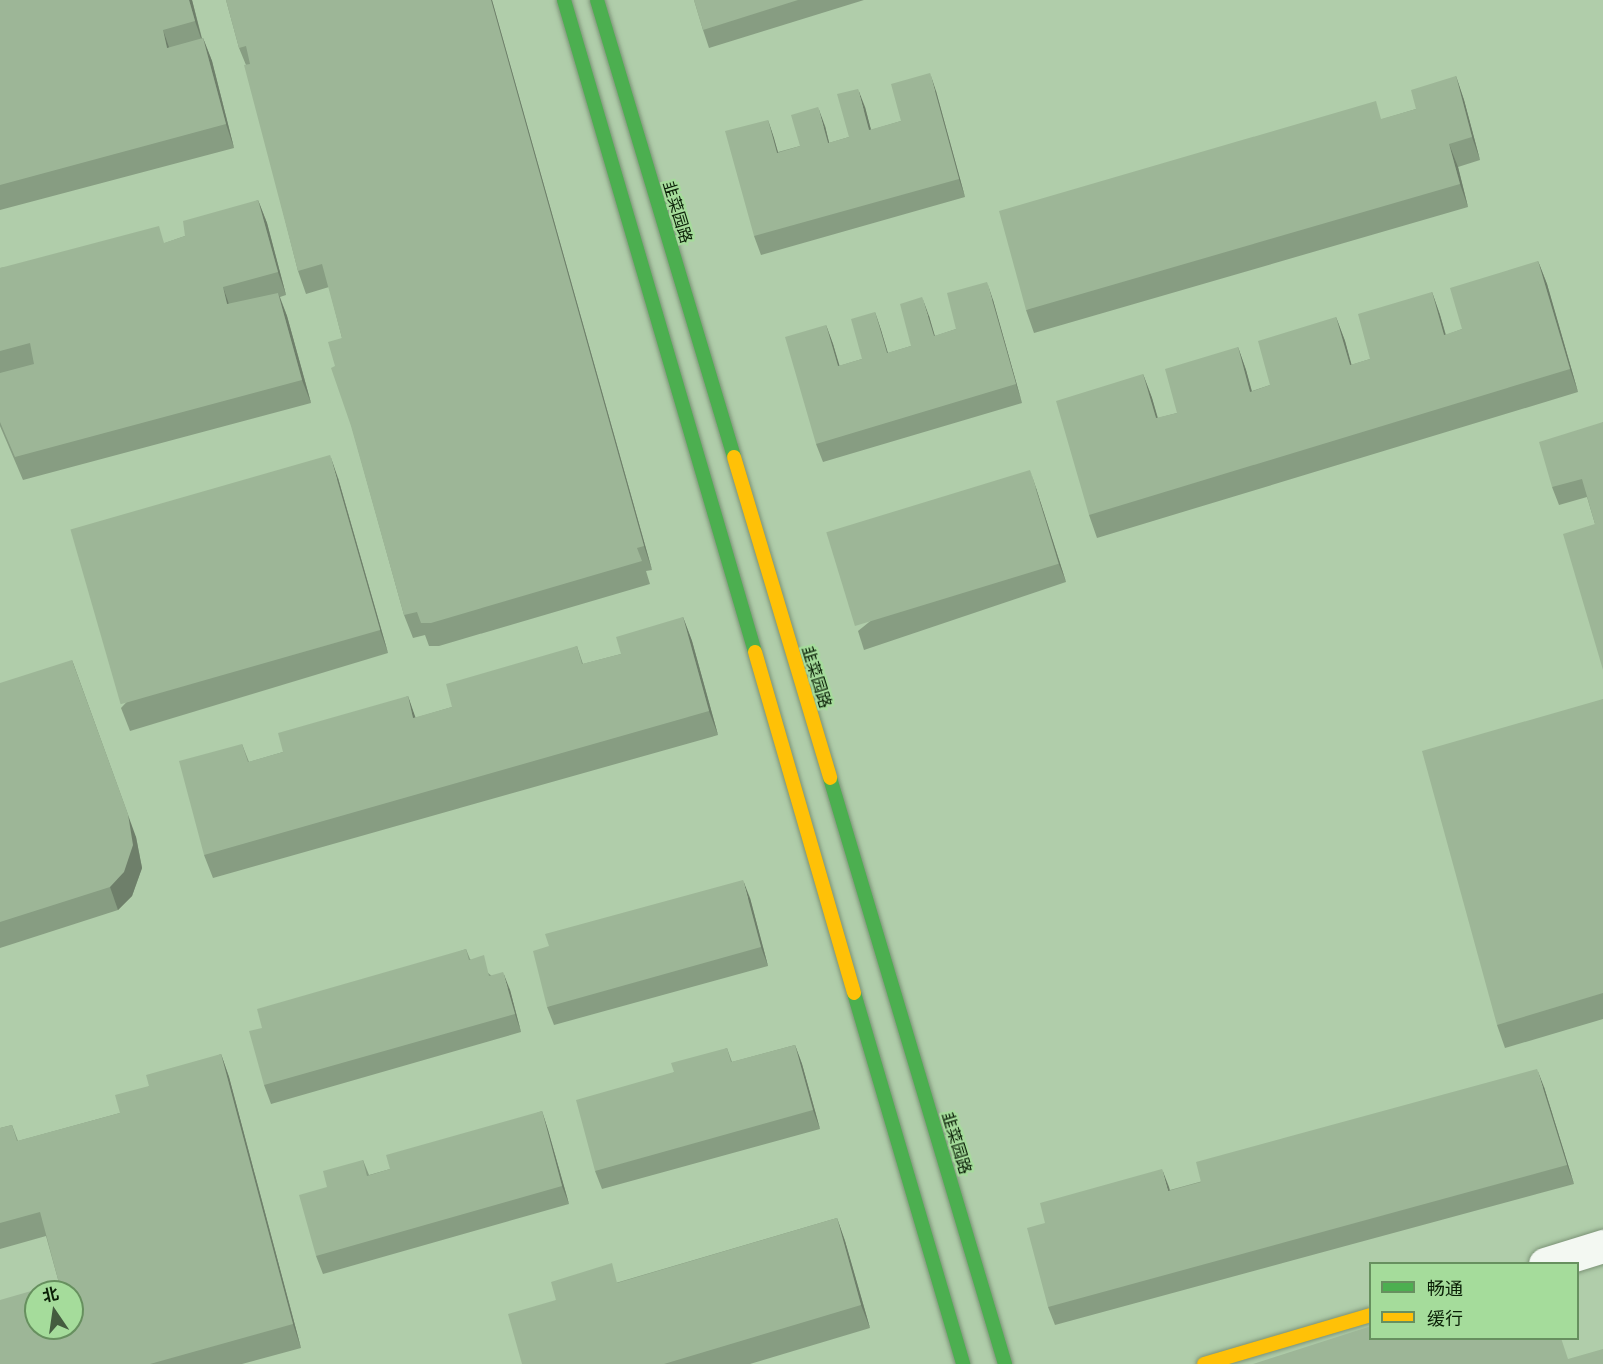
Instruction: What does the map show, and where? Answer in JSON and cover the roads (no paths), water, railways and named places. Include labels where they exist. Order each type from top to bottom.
[{"type":"street","points":[[564,0],[963,1364]]},
{"type":"street","name":"韭菜园路","points":[[597,0],[1005,1364]]},
{"type":"street","points":[[1548,1262],[1603,1246]]},
{"type":"street","points":[[1204,1364],[1369,1316]]}]
